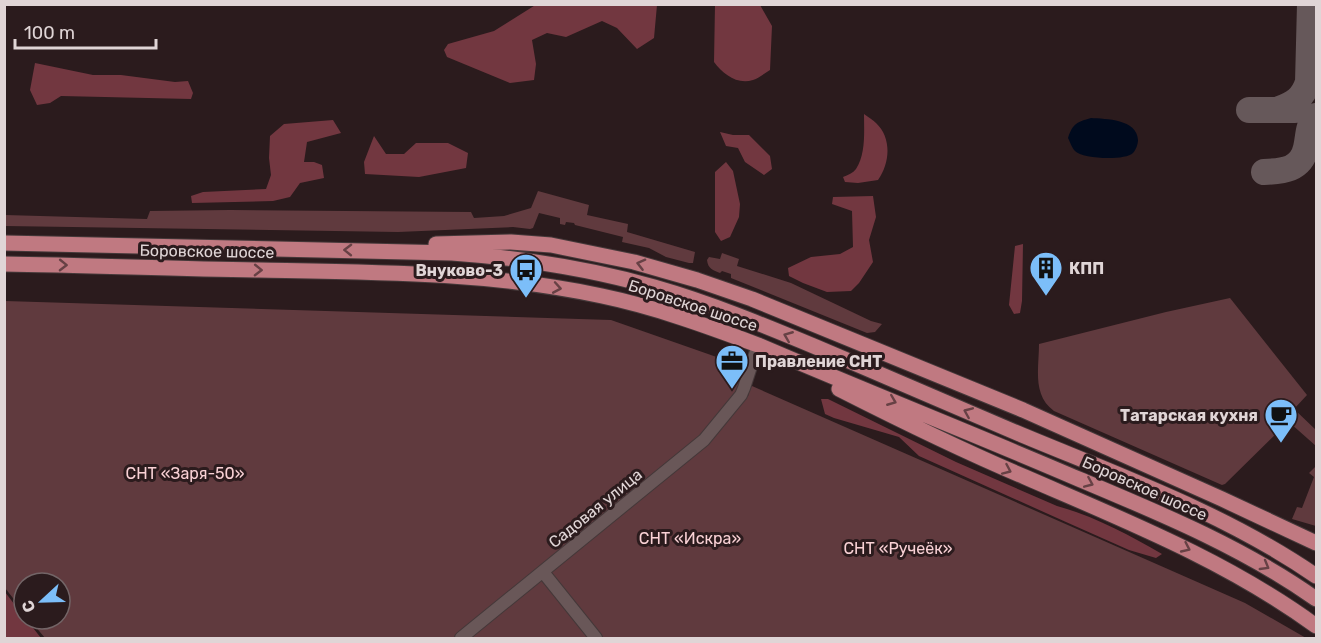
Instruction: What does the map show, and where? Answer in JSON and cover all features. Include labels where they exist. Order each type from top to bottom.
[{"type":"main road","name":"Боровское шоссе","points":[[4,243],[407,251],[496,257],[559,265],[628,280],[750,320],[1193,507],[1262,542],[1317,576]]},
{"type":"main road","points":[[407,251],[447,243],[540,244],[634,262],[697,280],[762,303],[1023,410],[1317,543]]},
{"type":"main road","name":"Боровское шоссе","points":[[4,264],[384,273],[522,282],[618,300],[698,323],[758,345],[1129,499],[1212,538],[1263,565],[1317,598]]},
{"type":"main road","points":[[799,363],[840,389],[953,446],[1114,515],[1212,561],[1266,592],[1317,626]]},
{"type":"street","name":"Садовая улица","points":[[461,639],[704,440],[741,395],[758,345]]},
{"type":"street","points":[[543,572],[596,639]]},
{"type":"green space","points":[[538,191],[589,205],[587,215],[628,224],[627,232],[695,252],[693,263],[666,257],[649,248],[622,242],[623,237],[574,223],[560,224],[560,218],[539,213],[533,228],[530,229],[513,227],[398,232],[5,226],[5,215],[147,219],[150,211],[471,212],[474,218],[504,216],[531,208]]},
{"type":"green space","points":[[722,253],[739,259],[737,266],[791,283],[882,324],[875,332],[867,333],[731,278],[731,274],[715,271],[707,260],[709,257],[720,259]]},
{"type":"green space","points":[[1230,298],[1307,395],[1294,409],[1316,430],[1316,446],[1290,423],[1286,424],[1222,485],[1054,411],[1042,397],[1038,380],[1039,344]]},
{"type":"green space","name":"СНТ «Заря-50»","points":[[5,301],[611,320],[728,361],[749,396],[748,392],[752,386],[1245,603],[1306,638],[45,638],[39,631],[72,631],[72,571],[12,571],[12,597],[5,588]]},
{"type":"green space","points":[[1316,466],[1316,526],[1292,519],[1297,507],[1302,508],[1314,477],[1309,473]]},
{"type":"shaded area","points":[[537,4],[657,5],[654,38],[637,49],[617,28],[602,21],[566,37],[547,33],[532,40],[536,64],[534,80],[510,83],[447,57],[444,50],[448,44],[494,31]]},
{"type":"shaded area","points":[[715,5],[760,5],[772,26],[770,70],[753,80],[741,81],[726,74],[714,62]]},
{"type":"shaded area","points":[[35,63],[93,75],[121,75],[175,82],[188,81],[193,93],[191,99],[61,96],[50,103],[37,105],[30,90]]},
{"type":"shaded area","points":[[864,114],[876,123],[885,136],[888,151],[885,166],[878,180],[845,182],[843,177],[855,170],[861,156],[864,142]]},
{"type":"shaded area","points":[[333,120],[341,133],[307,142],[304,162],[322,165],[324,178],[300,183],[290,197],[273,201],[192,203],[191,196],[203,192],[266,189],[271,175],[270,136],[284,124]]},
{"type":"shaded area","points":[[720,132],[749,135],[770,156],[772,169],[764,175],[745,162],[738,148],[726,146]]},
{"type":"shaded area","points":[[374,136],[386,154],[404,154],[416,143],[448,143],[468,153],[466,168],[419,177],[365,174],[364,162]]},
{"type":"shaded area","points":[[726,162],[733,171],[740,204],[739,217],[730,237],[721,241],[715,232],[715,172]]},
{"type":"shaded area","points":[[873,196],[876,217],[869,240],[873,262],[851,291],[827,292],[789,276],[788,268],[811,257],[840,254],[853,247],[852,211],[832,204],[833,197]]},
{"type":"shaded area","points":[[1023,244],[1022,301],[1020,313],[1014,314],[1009,305],[1015,246]]},
{"type":"shaded area","points":[[821,399],[828,399],[956,462],[1057,506],[1098,521],[1162,554],[1156,558],[1129,550],[919,456],[899,437],[825,414]]},
{"type":"shaded area","points":[[5,592],[12,601],[12,631],[35,631],[41,638],[5,638]]},
{"type":"water","points":[[1091,118],[1127,124],[1136,133],[1138,140],[1134,152],[1128,156],[1104,158],[1086,156],[1075,151],[1068,138],[1072,129],[1079,122]]},
{"type":"taxiway","points":[[1279,109],[1297,100],[1308,82],[1310,4]]},
{"type":"taxiway","points":[[1249,110],[1295,110]]},
{"type":"taxiway","points":[[1264,172],[1284,170],[1300,161],[1316,116]]},
{"type":"place","name":"КПП","points":[[1046,297]]},
{"type":"place","name":"Внуково-3","points":[[526,299]]},
{"type":"place","name":"Правление СНТ","points":[[732,390]]},
{"type":"place","name":"Татарская кухня","points":[[1281,444]]},
{"type":"park label","name":"СНТ «Искра»","points":[[690,538]]},
{"type":"park label","name":"СНТ «Ручеёк»","points":[[898,548]]}]
